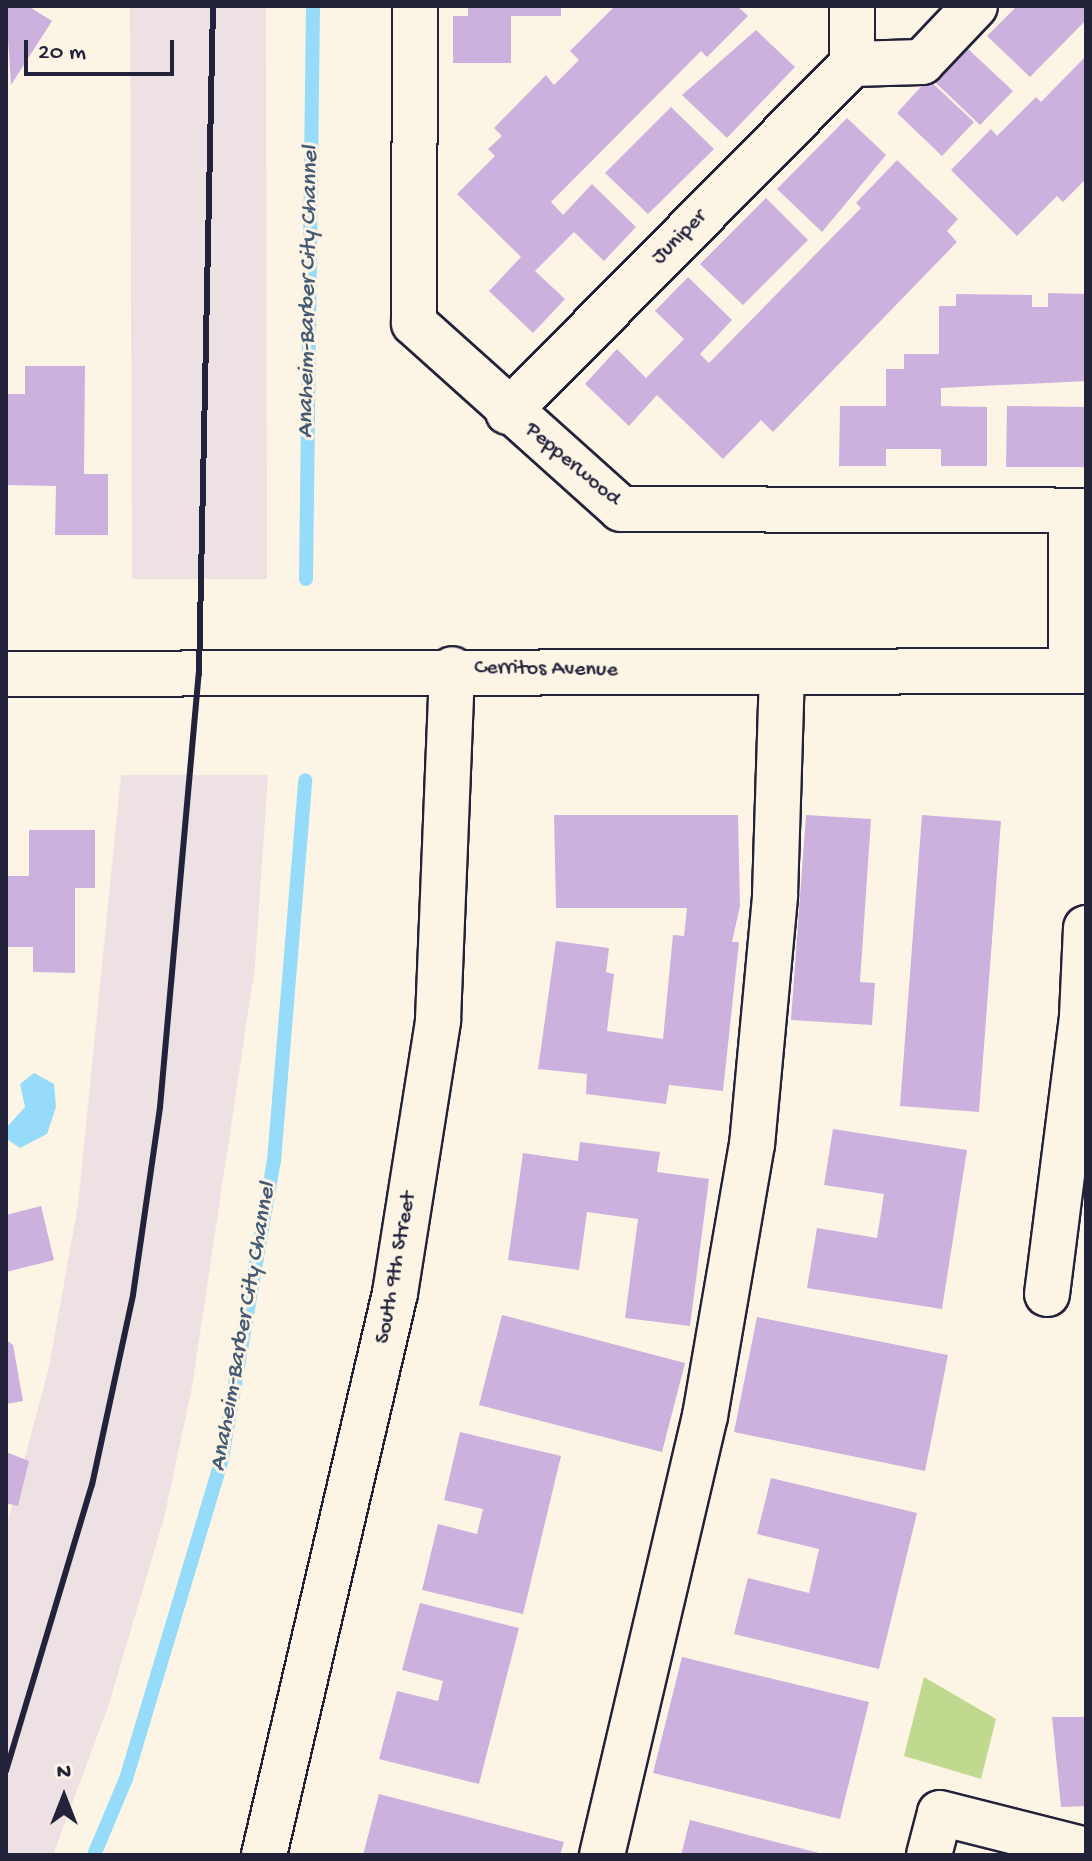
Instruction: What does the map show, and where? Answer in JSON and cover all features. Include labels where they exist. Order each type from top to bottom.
[{"type":"street","name":"Pepperwood","points":[[415,6],[414,323],[508,412],[621,509],[1079,511]]},
{"type":"street","points":[[852,6],[852,64],[922,62],[975,6]]},
{"type":"street","name":"Juniper","points":[[508,412],[852,64]]},
{"type":"street","points":[[1078,671],[1079,511]]},
{"type":"street","name":"Cerritos Avenue","points":[[6,674],[452,669],[1078,671]]},
{"type":"street","name":"South 9th Street","points":[[264,1855],[400,1263],[438,1020],[452,669]]},
{"type":"street","points":[[602,1855],[711,1387],[752,1145],[775,895],[782,672]]},
{"type":"street","points":[[1047,1294],[1084,1016],[1086,928]]},
{"type":"street","points":[[929,1855],[940,1813],[1086,1850]]},
{"type":"shaded area","points":[[130,6],[266,6],[267,579],[132,579]]},
{"type":"shaded area","points":[[121,775],[268,775],[255,966],[192,1387],[164,1518],[108,1707],[53,1855],[6,1855],[6,1528],[49,1367],[78,1205]]},
{"type":"green space","points":[[924,1677],[996,1719],[981,1779],[904,1756]]},
{"type":"water","points":[[34,1073],[54,1084],[56,1107],[47,1134],[20,1148],[8,1140],[7,1127],[25,1107],[20,1084]]},
{"type":"building","points":[[6,6],[28,6],[52,21],[11,85]]},
{"type":"building","points":[[468,6],[561,6],[561,16],[511,16],[511,63],[453,63],[453,16],[468,16]]},
{"type":"building","points":[[615,6],[737,6],[748,16],[707,57],[701,51],[551,202],[563,215],[592,184],[636,227],[604,261],[574,232],[535,271],[565,299],[533,333],[489,291],[521,257],[457,194],[495,156],[488,149],[502,136],[494,128],[546,75],[554,85],[579,60],[570,51]]},
{"type":"building","points":[[1017,6],[1086,6],[1086,20],[1030,77],[987,36]]},
{"type":"building","points":[[756,30],[795,67],[727,138],[682,95]]},
{"type":"building","points":[[967,48],[1013,91],[980,125],[935,82]]},
{"type":"building","points":[[1086,56],[1086,179],[1063,202],[1057,196],[1017,236],[951,170],[991,129],[997,136],[1036,97],[1041,102]]},
{"type":"building","points":[[928,79],[974,122],[942,156],[897,113]]},
{"type":"building","points":[[671,107],[714,149],[648,214],[605,173]]},
{"type":"building","points":[[847,118],[886,155],[822,232],[777,189]]},
{"type":"building","points":[[897,160],[958,219],[947,231],[957,242],[773,432],[761,420],[723,459],[657,395],[629,426],[585,384],[617,349],[646,378],[684,339],[655,311],[688,277],[732,320],[700,354],[709,363],[861,208],[856,203]]},
{"type":"building","points":[[766,198],[808,240],[743,305],[700,264]]},
{"type":"building","points":[[1048,293],[1086,294],[1086,381],[941,388],[941,406],[987,407],[987,466],[941,466],[941,449],[886,449],[886,466],[839,466],[840,406],[886,406],[886,369],[904,369],[904,354],[939,354],[939,306],[956,306],[956,294],[1032,295],[1032,307],[1048,307]]},
{"type":"building","points":[[25,366],[85,366],[84,474],[108,474],[108,535],[55,535],[56,486],[6,485],[6,394],[25,394]]},
{"type":"building","points":[[1007,406],[1086,407],[1086,467],[1006,467]]},
{"type":"building","points":[[554,815],[738,815],[740,906],[732,942],[739,942],[723,1091],[669,1085],[666,1104],[586,1094],[587,1074],[538,1069],[556,941],[609,948],[606,972],[614,974],[607,1031],[663,1039],[673,935],[684,936],[687,908],[556,908]]},
{"type":"building","points":[[806,815],[871,819],[860,982],[875,983],[872,1025],[791,1020]]},
{"type":"building","points":[[922,815],[1001,821],[979,1112],[900,1106]]},
{"type":"building","points":[[29,830],[95,830],[95,888],[75,888],[75,973],[33,972],[33,947],[6,947],[6,876],[29,876]]},
{"type":"building","points":[[833,1129],[967,1150],[942,1309],[807,1288],[817,1228],[877,1238],[884,1194],[824,1185]]},
{"type":"building","points":[[580,1142],[660,1152],[657,1172],[709,1179],[690,1326],[625,1318],[638,1219],[587,1212],[579,1270],[508,1260],[523,1153],[578,1161]]},
{"type":"building","points":[[41,1206],[54,1260],[6,1272],[6,1215]]},
{"type":"building","points":[[502,1315],[685,1363],[662,1452],[479,1405]]},
{"type":"building","points":[[757,1317],[948,1355],[925,1471],[734,1432]]},
{"type":"building","points":[[6,1340],[13,1345],[23,1401],[6,1404]]},
{"type":"building","points":[[460,1432],[561,1456],[523,1614],[422,1590],[438,1524],[477,1534],[483,1509],[444,1500]]},
{"type":"building","points":[[6,1452],[29,1461],[18,1506],[6,1503]]},
{"type":"building","points":[[771,1478],[917,1513],[879,1669],[734,1634],[748,1578],[809,1593],[819,1549],[757,1534]]},
{"type":"building","points":[[420,1603],[519,1628],[479,1784],[379,1759],[397,1691],[438,1701],[443,1681],[402,1670]]},
{"type":"building","points":[[682,1657],[869,1702],[840,1819],[653,1773]]},
{"type":"building","points":[[1052,1717],[1086,1717],[1086,1806],[1061,1807]]},
{"type":"building","points":[[379,1794],[564,1842],[560,1855],[363,1855]]},
{"type":"building","points":[[690,1820],[823,1854],[681,1855]]},
{"type":"waterway","name":"Anaheim-Barber City Channel","points":[[306,579],[313,6]]},
{"type":"waterway","name":"Anaheim-Barber City Channel","points":[[94,1855],[126,1779],[222,1458],[274,1161],[305,780]]},
{"type":"railway","points":[[6,1771],[92,1485],[133,1295],[160,1107],[199,674],[213,6]]}]
